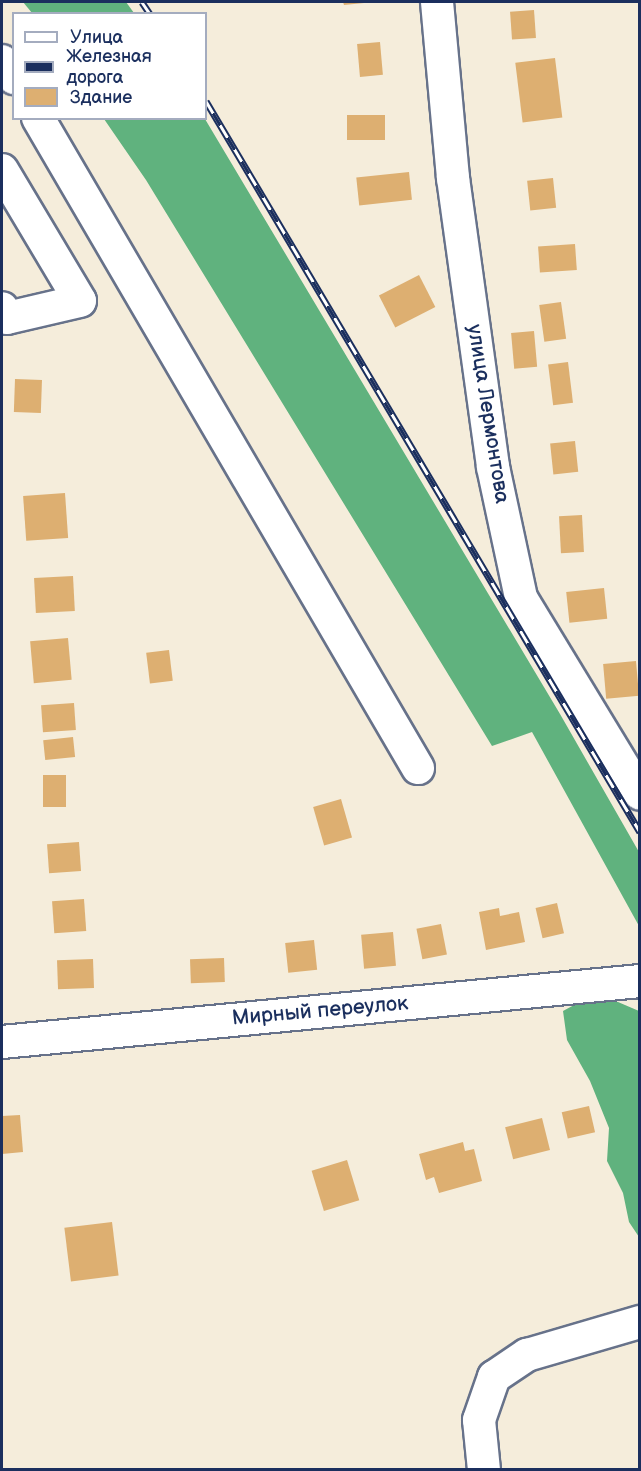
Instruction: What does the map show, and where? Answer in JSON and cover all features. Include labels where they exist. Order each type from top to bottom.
[{"type":"street","name":"улица Лермонтова","points":[[437,2],[453,178],[489,432],[521,598],[639,794]]},
{"type":"street","points":[[2,61],[12,75]]},
{"type":"street","points":[[39,120],[418,768]]},
{"type":"street","points":[[2,170],[80,301],[7,318],[2,308]]},
{"type":"street","name":"Мирный переулок","points":[[2,1042],[639,981]]},
{"type":"street","points":[[483,1470],[479,1420],[494,1377],[527,1355],[639,1322]]},
{"type":"green space","points":[[23,2],[126,2],[133,12],[31,12]]},
{"type":"green space","points":[[105,120],[206,120],[560,714],[639,852],[639,926],[532,732],[492,746],[146,180]]},
{"type":"green space","points":[[618,1002],[639,1011],[639,1237],[629,1222],[623,1193],[607,1161],[609,1128],[590,1081],[567,1040],[563,1011],[576,1004]]},
{"type":"building","points":[[343,2],[364,2],[364,3],[344,5]]},
{"type":"building","points":[[534,10],[536,38],[512,40],[510,12]]},
{"type":"building","points":[[380,42],[383,75],[360,77],[357,44]]},
{"type":"building","points":[[555,58],[562,118],[523,122],[515,63]]},
{"type":"building","points":[[347,115],[385,115],[385,140],[347,140]]},
{"type":"building","points":[[409,172],[412,200],[359,205],[356,178]]},
{"type":"building","points":[[553,178],[556,208],[530,211],[527,181]]},
{"type":"building","points":[[575,244],[577,270],[540,273],[538,247]]},
{"type":"building","points":[[419,275],[435,307],[395,328],[379,295]]},
{"type":"building","points":[[561,302],[566,339],[544,342],[539,305]]},
{"type":"building","points":[[534,331],[537,367],[514,369],[511,333]]},
{"type":"building","points":[[568,362],[573,403],[553,405],[548,364]]},
{"type":"building","points":[[15,379],[42,380],[41,413],[14,412]]},
{"type":"building","points":[[575,441],[578,472],[553,474],[550,444]]},
{"type":"building","points":[[65,493],[68,538],[26,541],[23,496]]},
{"type":"building","points":[[582,515],[584,552],[561,553],[559,516]]},
{"type":"building","points":[[73,576],[75,611],[36,613],[34,578]]},
{"type":"building","points":[[604,588],[607,619],[569,623],[566,592]]},
{"type":"building","points":[[68,638],[72,680],[34,683],[30,641]]},
{"type":"building","points":[[169,650],[173,681],[150,684],[146,653]]},
{"type":"building","points":[[636,661],[639,696],[606,699],[603,664]]},
{"type":"building","points":[[74,703],[76,730],[43,732],[41,705]]},
{"type":"building","points":[[73,737],[75,757],[45,760],[43,740]]},
{"type":"building","points":[[43,775],[66,775],[66,807],[43,807]]},
{"type":"building","points":[[341,799],[352,837],[324,845],[313,807]]},
{"type":"building","points":[[79,842],[81,871],[49,873],[47,844]]},
{"type":"building","points":[[84,899],[86,931],[54,933],[52,901]]},
{"type":"building","points":[[557,903],[564,933],[543,938],[536,908]]},
{"type":"building","points":[[499,908],[500,916],[519,912],[525,942],[486,950],[479,912]]},
{"type":"building","points":[[441,924],[447,954],[422,959],[416,929]]},
{"type":"building","points":[[393,932],[396,966],[364,969],[361,935]]},
{"type":"building","points":[[314,940],[317,970],[288,973],[285,943]]},
{"type":"building","points":[[224,958],[225,982],[191,983],[190,959]]},
{"type":"building","points":[[93,959],[94,988],[58,989],[57,960]]},
{"type":"building","points":[[589,1106],[595,1132],[568,1139],[562,1112]]},
{"type":"building","points":[[20,1115],[23,1152],[2,1154],[2,1116]]},
{"type":"building","points":[[542,1118],[550,1150],[513,1159],[505,1127]]},
{"type":"building","points":[[463,1142],[465,1151],[474,1149],[482,1181],[439,1193],[434,1177],[426,1180],[419,1154]]},
{"type":"building","points":[[347,1160],[359,1200],[324,1211],[312,1171]]},
{"type":"building","points":[[112,1222],[119,1276],[71,1281],[64,1228]]},
{"type":"railway","points":[[142,2],[149,12]]},
{"type":"railway","points":[[207,103],[640,832]]}]
